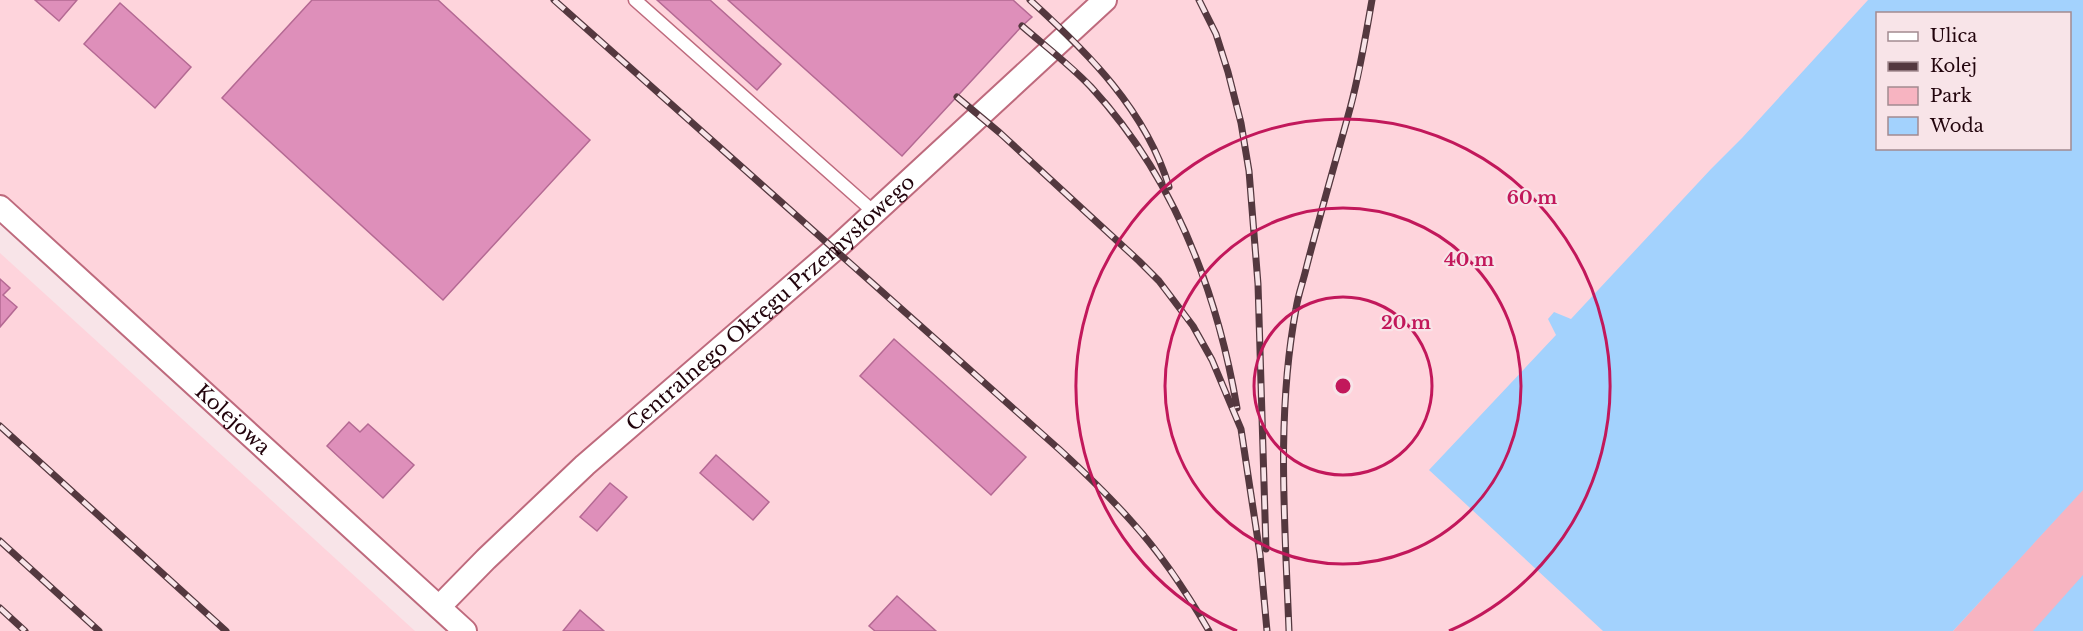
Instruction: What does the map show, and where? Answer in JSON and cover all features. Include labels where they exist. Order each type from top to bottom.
[{"type":"street","name":"Centralnego Okręgu Przemysłowego","points":[[439,607],[585,465],[733,339],[875,213],[1105,0]]},
{"type":"street","name":"Kolejowa","points":[[0,207],[465,631]]},
{"type":"lane","points":[[635,0],[875,213]]},
{"type":"shaded area","points":[[0,0],[2083,0],[2083,631],[465,631],[0,207]]},
{"type":"shaded area","points":[[0,253],[415,631],[0,631]]},
{"type":"green space","points":[[2083,489],[2083,578],[2035,631],[1953,631]]},
{"type":"water","points":[[1868,0],[2083,0],[2083,490],[1953,631],[1603,631],[1429,470],[1556,335],[1548,319],[1554,312],[1571,319]]},
{"type":"water","points":[[2083,575],[2083,631],[2033,631]]},
{"type":"building","points":[[35,0],[77,0],[59,21]]},
{"type":"building","points":[[312,0],[438,0],[590,140],[443,300],[222,98]]},
{"type":"building","points":[[657,0],[710,0],[781,64],[757,90]]},
{"type":"building","points":[[728,0],[1013,0],[1032,17],[902,156]]},
{"type":"building","points":[[120,3],[191,67],[155,108],[84,44]]},
{"type":"building","points":[[0,279],[10,288],[3,295],[17,307],[0,327]]},
{"type":"building","points":[[894,339],[1026,457],[991,495],[860,376]]},
{"type":"building","points":[[349,422],[360,432],[368,424],[414,465],[383,498],[327,446]]},
{"type":"building","points":[[716,455],[769,502],[753,520],[700,473]]},
{"type":"building","points":[[610,483],[627,497],[597,531],[580,517]]},
{"type":"building","points":[[897,596],[936,631],[875,631],[869,626]]},
{"type":"building","points":[[580,610],[604,631],[563,631]]},
{"type":"railway","points":[[554,0],[1088,476],[1154,548],[1209,631]]},
{"type":"railway","points":[[1030,0],[1113,84],[1146,133],[1169,187]]},
{"type":"railway","points":[[1199,0],[1216,34],[1228,72],[1241,123],[1249,171],[1258,284],[1266,549]]},
{"type":"railway","points":[[1289,631],[1284,510],[1284,429],[1290,349],[1298,299],[1355,87],[1372,0]]},
{"type":"railway","points":[[1022,26],[1091,87],[1146,158],[1168,197],[1204,278],[1228,364],[1237,408]]},
{"type":"railway","points":[[957,97],[1000,133],[1139,261],[1159,281],[1193,326],[1212,360],[1241,429],[1260,554],[1267,631]]},
{"type":"railway","points":[[0,426],[226,631]]},
{"type":"railway","points":[[0,541],[99,631]]},
{"type":"railway","points":[[0,608],[25,631]]}]
